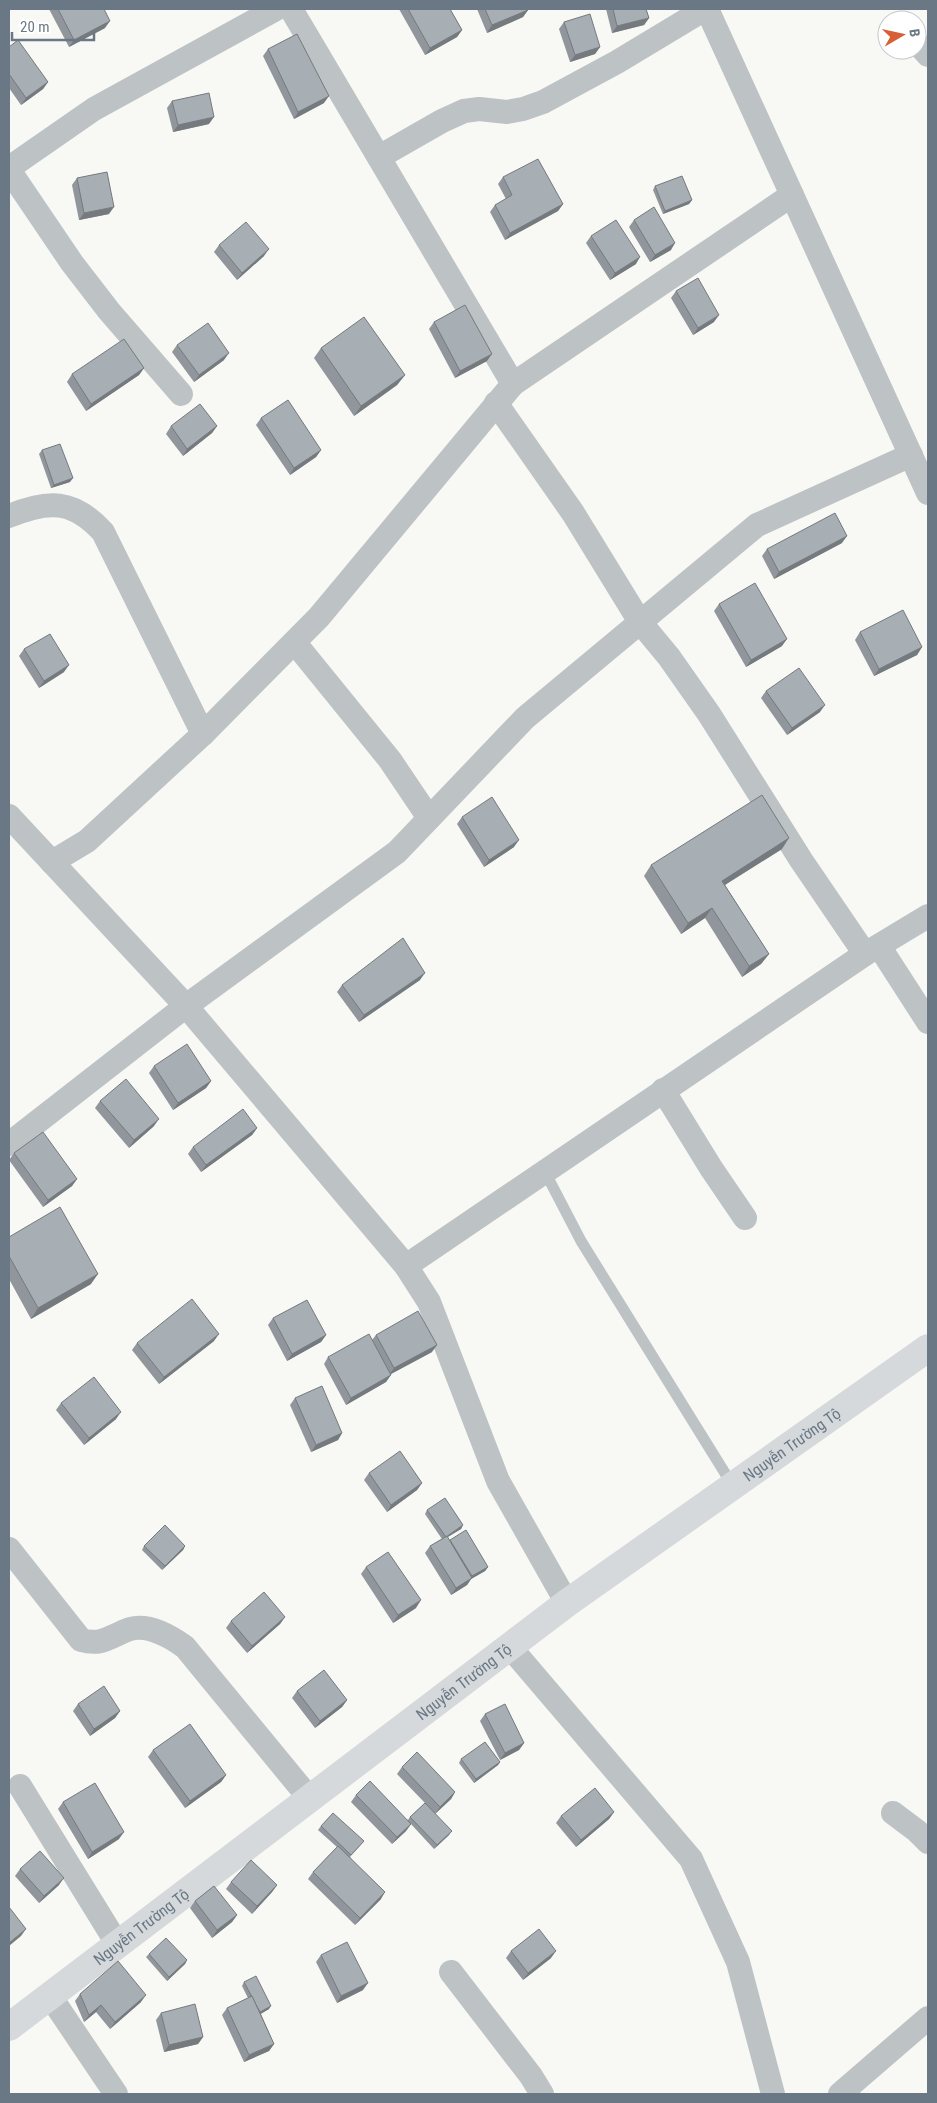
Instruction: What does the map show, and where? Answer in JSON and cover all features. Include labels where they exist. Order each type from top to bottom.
[{"type":"main road","name":"Nguyễn Trường Tộ","points":[[9,2028],[567,1603],[928,1348]]},
{"type":"street","points":[[181,394],[109,311],[72,263],[9,169],[94,109],[276,9]]},
{"type":"street","points":[[291,9],[513,384]]},
{"type":"street","points":[[378,157],[442,121],[464,112],[479,109],[507,112],[543,102],[617,62],[706,9],[928,493]]},
{"type":"street","points":[[52,862],[87,841],[203,734],[295,643],[320,617],[513,384],[792,195]]},
{"type":"street","points":[[496,403],[573,513],[640,622],[669,657],[709,714],[801,860],[928,1022]]},
{"type":"street","points":[[9,1144],[186,1006],[397,852],[525,718],[757,525],[911,455]]},
{"type":"street","points":[[9,516],[32,507],[49,504],[68,506],[92,520],[103,532],[203,734]]},
{"type":"street","points":[[295,643],[390,760],[429,818]]},
{"type":"street","points":[[9,816],[186,1006],[406,1266],[429,1302],[498,1481],[567,1603]]},
{"type":"street","points":[[406,1266],[663,1090],[872,950],[928,916]]},
{"type":"street","points":[[663,1090],[710,1168],[745,1218]]},
{"type":"street","points":[[9,1549],[81,1640],[91,1643],[101,1642],[132,1628],[154,1630],[171,1637],[185,1647],[310,1799]]},
{"type":"street","points":[[510,1647],[691,1859],[738,1962],[773,2094]]},
{"type":"street","points":[[20,1786],[118,1944]]},
{"type":"street","points":[[893,1813],[928,1842]]},
{"type":"street","points":[[451,1972],[531,2076],[542,2094]]},
{"type":"street","points":[[50,1996],[116,2094]]},
{"type":"street","points":[[840,2094],[928,2019]]},
{"type":"lane","points":[[544,1170],[581,1241],[733,1486]]},
{"type":"building","points":[[58,9],[104,9],[110,21],[74,40]]},
{"type":"building","points":[[408,9],[450,9],[462,30],[430,48]]},
{"type":"building","points":[[485,9],[527,9],[528,10],[492,25]]},
{"type":"building","points":[[613,9],[646,9],[649,18],[617,26]]},
{"type":"building","points":[[590,14],[600,47],[575,55],[564,22]]},
{"type":"building","points":[[297,34],[329,96],[298,112],[268,49]]},
{"type":"building","points":[[18,40],[48,82],[26,98],[9,74],[9,47]]},
{"type":"building","points":[[209,93],[214,117],[178,125],[172,101]]},
{"type":"building","points":[[538,159],[563,204],[510,233],[495,205],[512,195],[503,177]]},
{"type":"building","points":[[107,172],[114,207],[84,213],[77,178]]},
{"type":"building","points":[[682,176],[692,200],[665,211],[655,186]]},
{"type":"building","points":[[654,207],[675,243],[655,255],[634,220]]},
{"type":"building","points":[[616,220],[640,257],[615,273],[591,236]]},
{"type":"building","points":[[246,222],[269,249],[242,273],[219,245]]},
{"type":"building","points":[[698,278],[719,315],[698,328],[676,291]]},
{"type":"building","points":[[465,305],[492,354],[460,371],[434,322]]},
{"type":"building","points":[[364,317],[405,375],[361,406],[321,348]]},
{"type":"building","points":[[208,323],[229,353],[199,375],[177,345]]},
{"type":"building","points":[[124,339],[144,368],[91,404],[72,374]]},
{"type":"building","points":[[288,400],[321,450],[294,468],[261,418]]},
{"type":"building","points":[[200,404],[217,426],[187,449],[171,426]]},
{"type":"building","points":[[60,444],[73,478],[54,485],[42,450]]},
{"type":"building","points":[[835,513],[847,536],[779,572],[767,549]]},
{"type":"building","points":[[755,583],[787,639],[751,660],[719,604]]},
{"type":"building","points":[[903,610],[922,647],[879,669],[860,632]]},
{"type":"building","points":[[50,634],[69,665],[44,681],[24,649]]},
{"type":"building","points":[[799,668],[825,705],[792,728],[766,691]]},
{"type":"building","points":[[762,795],[789,838],[722,881],[769,954],[749,966],[712,908],[688,923],[651,865]]},
{"type":"building","points":[[492,797],[519,840],[489,860],[462,817]]},
{"type":"building","points":[[403,938],[425,973],[364,1015],[342,985]]},
{"type":"building","points":[[187,1044],[211,1081],[178,1103],[154,1066]]},
{"type":"building","points":[[126,1079],[159,1119],[134,1140],[100,1101]]},
{"type":"building","points":[[243,1109],[257,1128],[206,1165],[193,1147]]},
{"type":"building","points":[[43,1132],[77,1179],[48,1200],[14,1153]]},
{"type":"building","points":[[60,1207],[98,1274],[38,1308],[9,1256],[9,1237]]},
{"type":"building","points":[[192,1299],[219,1334],[164,1377],[137,1343]]},
{"type":"building","points":[[307,1300],[326,1335],[292,1354],[273,1318]]},
{"type":"building","points":[[418,1311],[437,1345],[394,1368],[376,1335]]},
{"type":"building","points":[[369,1334],[391,1375],[351,1398],[328,1357]]},
{"type":"building","points":[[94,1377],[121,1412],[89,1438],[61,1403]]},
{"type":"building","points":[[322,1386],[342,1433],[316,1445],[295,1398]]},
{"type":"building","points":[[400,1451],[422,1483],[391,1505],[369,1473]]},
{"type":"building","points":[[445,1498],[463,1525],[446,1537],[427,1510]]},
{"type":"building","points":[[165,1525],[185,1546],[165,1566],[144,1546]]},
{"type":"building","points":[[466,1530],[488,1567],[472,1576],[450,1540]]},
{"type":"building","points":[[447,1536],[472,1578],[456,1588],[430,1546]]},
{"type":"building","points":[[388,1552],[421,1600],[398,1615],[366,1567]]},
{"type":"building","points":[[264,1592],[285,1617],[252,1646],[231,1621]]},
{"type":"building","points":[[324,1670],[347,1700],[320,1721],[297,1691]]},
{"type":"building","points":[[104,1686],[120,1711],[94,1729],[78,1704]]},
{"type":"building","points":[[505,1704],[524,1743],[505,1753],[485,1714]]},
{"type":"building","points":[[190,1724],[226,1775],[190,1801],[153,1750]]},
{"type":"building","points":[[485,1742],[500,1762],[476,1779],[461,1759]]},
{"type":"building","points":[[417,1752],[455,1792],[440,1807],[402,1767]]},
{"type":"building","points":[[370,1781],[411,1824],[397,1837],[356,1795]]},
{"type":"building","points":[[95,1783],[124,1832],[92,1852],[63,1802]]},
{"type":"building","points":[[595,1788],[614,1812],[581,1840],[561,1816]]},
{"type":"building","points":[[425,1803],[452,1831],[437,1845],[410,1817]]},
{"type":"building","points":[[333,1813],[364,1841],[351,1855],[321,1826]]},
{"type":"building","points":[[338,1846],[385,1892],[360,1918],[313,1872]]},
{"type":"building","points":[[40,1851],[64,1878],[44,1896],[20,1869]]},
{"type":"building","points":[[251,1860],[277,1885],[257,1906],[231,1882]]},
{"type":"building","points":[[214,1886],[237,1915],[217,1930],[195,1901]]},
{"type":"building","points":[[9,1907],[26,1929],[9,1943]]},
{"type":"building","points":[[539,1929],[556,1951],[528,1973],[511,1951]]},
{"type":"building","points":[[166,1938],[187,1960],[169,1977],[149,1954]]},
{"type":"building","points":[[347,1942],[368,1983],[341,1996],[321,1955]]},
{"type":"building","points":[[118,1961],[146,1995],[115,2022],[101,2005],[89,2015],[80,1994]]},
{"type":"building","points":[[256,1976],[271,2006],[260,2012],[244,1982]]},
{"type":"building","points":[[252,1996],[274,2044],[249,2055],[227,2008]]},
{"type":"building","points":[[195,2004],[203,2037],[169,2045],[161,2013]]}]
